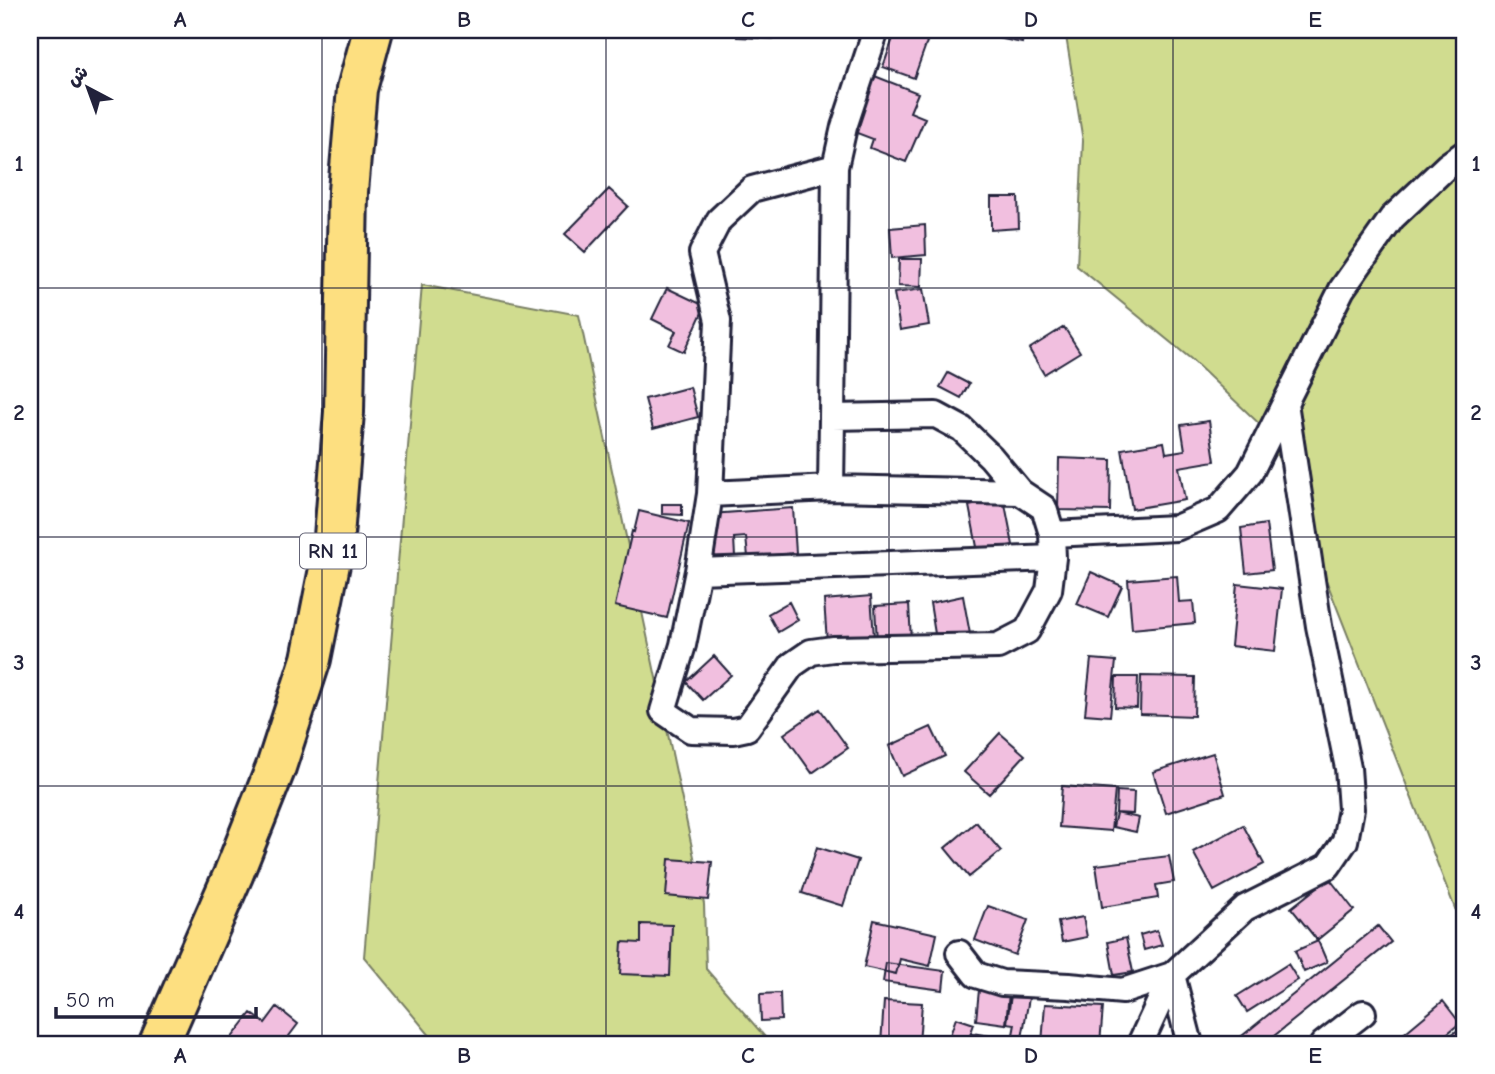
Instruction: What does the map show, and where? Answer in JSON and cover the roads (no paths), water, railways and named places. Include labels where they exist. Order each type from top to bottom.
[{"type":"main road","name":"RN 11","points":[[159,1044],[233,875],[276,767],[311,659],[333,549],[344,411],[348,191],[356,89],[373,30]]},
{"type":"street","points":[[831,488],[835,167],[844,127],[876,30]]},
{"type":"street","points":[[698,572],[1053,546],[1176,528],[1218,510],[1250,473],[1342,289],[1392,218],[1447,165],[1465,153]]},
{"type":"street","points":[[832,417],[936,415],[962,429],[991,457],[1020,492],[1044,508],[1053,546],[1049,590],[1027,631],[998,646],[833,649],[811,652],[792,665],[747,728],[733,731],[691,730],[663,711],[683,645],[710,494],[718,321],[702,253],[719,220],[752,189],[835,167]]},
{"type":"street","points":[[1140,1044],[1172,975],[1245,908],[1328,866],[1345,841],[1351,808],[1348,768],[1319,626],[1285,403]]},
{"type":"street","points":[[710,494],[831,488],[1020,492]]},
{"type":"street","points":[[960,953],[976,975],[1002,984],[1123,991],[1172,975]]},
{"type":"street","points":[[1172,975],[1190,1044]]},
{"type":"street","points":[[1323,1044],[1363,1013]]}]
